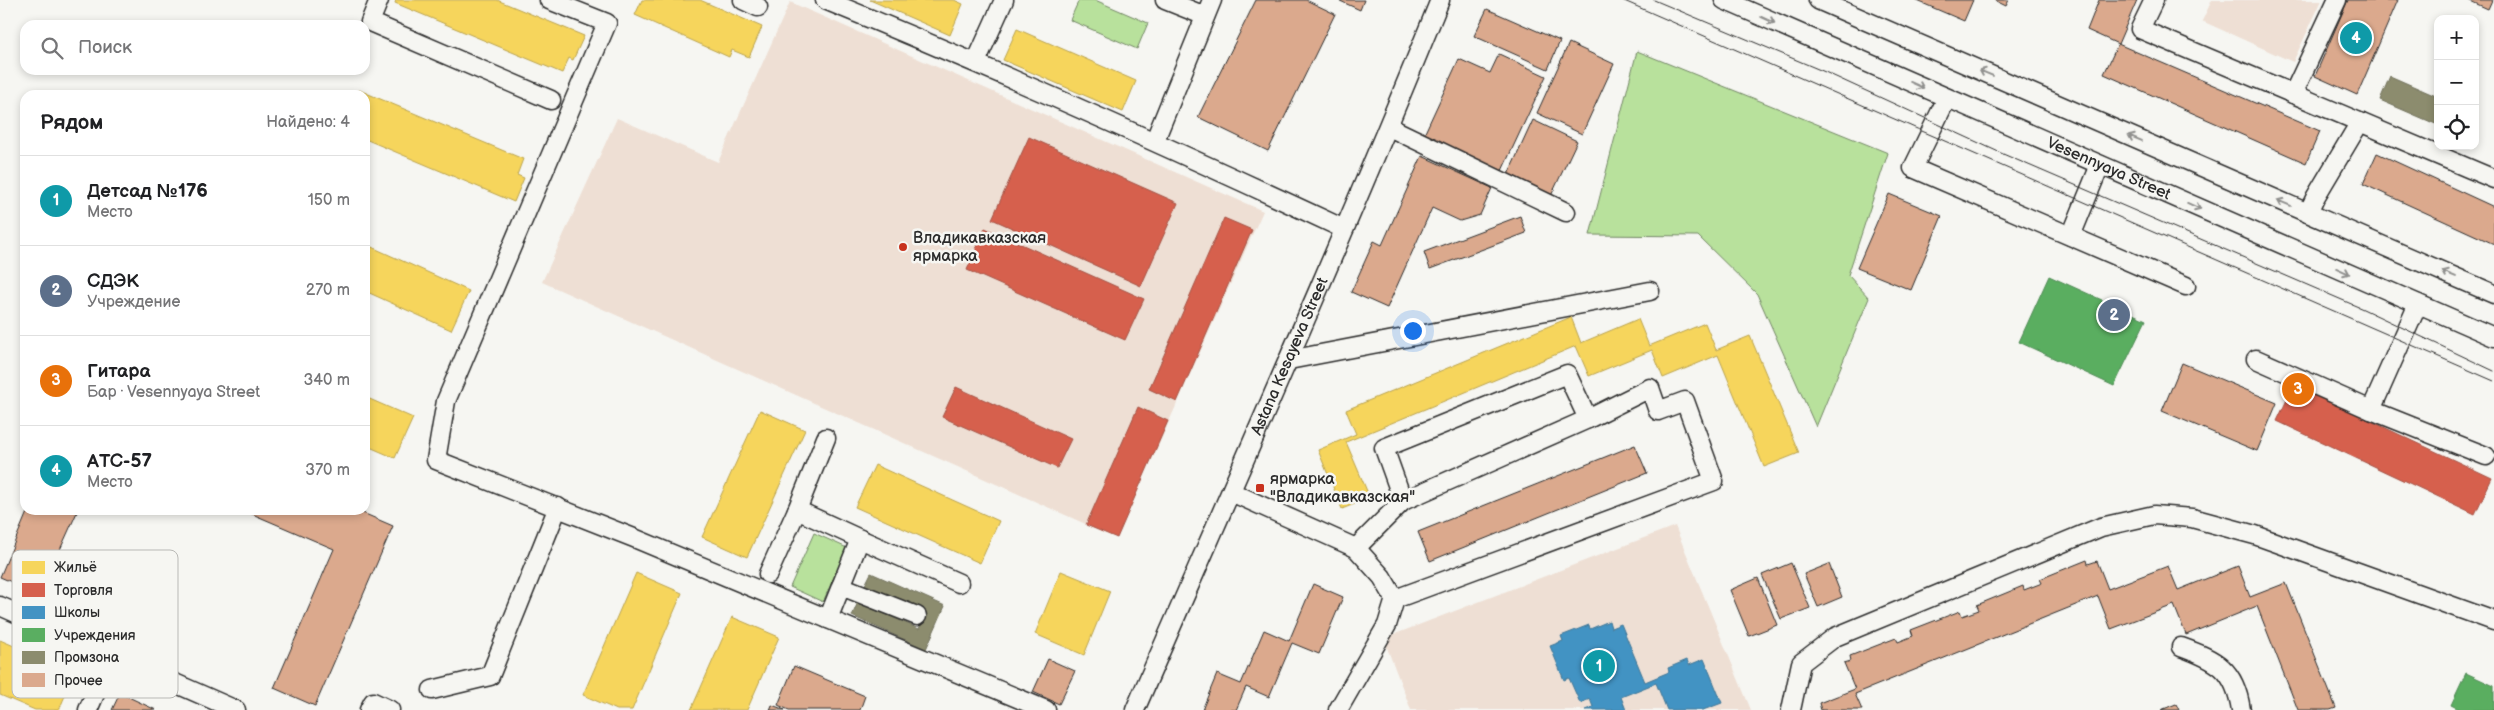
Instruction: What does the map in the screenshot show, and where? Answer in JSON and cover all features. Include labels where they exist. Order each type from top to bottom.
[{"type":"street","points":[[379,0],[370,22],[552,100]]},
{"type":"street","points":[[550,0],[607,23],[446,401],[436,460],[558,507],[1046,710]]},
{"type":"street","points":[[825,0],[976,62],[1155,140],[1344,229]]},
{"type":"street","points":[[976,62],[1004,0]]},
{"type":"street","points":[[1165,0],[1206,16]]},
{"type":"street","points":[[1155,140],[1212,0]]},
{"type":"street","name":"Astana Kesayeva Street","points":[[1135,710],[1289,360],[1389,127],[1440,0]]},
{"type":"street","name":"Vesennyaya Street","points":[[1724,0],[2494,337]]},
{"type":"street","points":[[1818,0],[2494,294]]},
{"type":"street","points":[[2154,0],[2140,29],[2494,179]]},
{"type":"street","points":[[2294,94],[2337,0]]},
{"type":"street","points":[[1947,98],[1914,168],[2186,286]]},
{"type":"street","points":[[2308,213],[2360,122]]},
{"type":"street","points":[[1389,127],[1566,212]]},
{"type":"street","points":[[2071,236],[2100,165]]},
{"type":"street","points":[[1289,360],[1650,291]]},
{"type":"street","points":[[2371,410],[2418,304]]},
{"type":"street","points":[[2256,359],[2371,410],[2486,456]]},
{"type":"street","points":[[1404,501],[1384,448],[1567,374],[1588,419]]},
{"type":"street","points":[[1356,548],[1404,501],[1588,419],[1650,388],[1658,411],[1685,401],[1714,481],[1395,599]]},
{"type":"street","points":[[768,574],[797,510],[826,438]]},
{"type":"street","points":[[1230,492],[1356,548],[1382,577],[1395,599],[1387,625],[1338,710]]},
{"type":"street","points":[[432,690],[490,676],[558,507]]},
{"type":"street","points":[[797,510],[959,583]]},
{"type":"street","points":[[1791,710],[1801,663],[1835,637],[2101,527],[2154,515],[2192,518],[2255,535],[2494,621]]},
{"type":"street","points":[[828,619],[860,539]]},
{"type":"street","points":[[841,586],[917,616]]},
{"type":"street","points":[[0,606],[12,611]]},
{"type":"street","points":[[2180,647],[2212,658],[2227,672],[2239,693],[2241,710]]},
{"type":"street","points":[[178,684],[236,710]]},
{"type":"street","points":[[88,710],[93,698]]},
{"type":"street","points":[[369,710],[373,702],[390,710]]},
{"type":"shaded area","points":[[2212,0],[2322,0],[2293,62],[2202,21]]},
{"type":"shaded area","name":"Владикавказская ярмарка","points":[[790,2],[1263,211],[1117,538],[542,282],[617,118],[718,162]]},
{"type":"shaded area","points":[[1675,526],[1751,710],[1411,710],[1384,640],[1390,636]]},
{"type":"green space","points":[[1079,0],[1095,0],[1148,23],[1137,49],[1070,20]]},
{"type":"green space","points":[[1637,51],[1888,153],[1848,275],[1869,298],[1816,427],[1757,294],[1698,236],[1590,235]]},
{"type":"green space","points":[[814,533],[847,548],[823,602],[790,587]]},
{"type":"building: Жильё","points":[[396,0],[497,0],[584,36],[573,60],[569,58],[562,73],[395,3]]},
{"type":"building: Жильё","points":[[642,0],[700,0],[762,27],[749,57],[732,50],[729,57],[635,15]]},
{"type":"building: Жильё","points":[[870,0],[954,0],[963,4],[950,35]]},
{"type":"building: Жильё","points":[[1017,29],[1136,81],[1123,112],[1003,60]]},
{"type":"building: Жильё","points":[[370,95],[523,159],[517,175],[524,178],[514,202],[370,141]]},
{"type":"building: Жильё","points":[[370,246],[469,291],[451,330],[370,293]]},
{"type":"building: Жильё","points":[[1571,317],[1581,343],[1638,319],[1649,346],[1705,323],[1716,350],[1750,336],[1799,453],[1764,467],[1718,355],[1663,378],[1652,350],[1589,376],[1576,346],[1346,442],[1370,498],[1342,509],[1318,450],[1356,434],[1346,410]]},
{"type":"building: Жильё","points":[[370,399],[413,418],[395,458],[370,447]]},
{"type":"building: Жильё","points":[[760,410],[805,430],[747,557],[702,537]]},
{"type":"building: Жильё","points":[[875,465],[999,521],[980,563],[855,507]]},
{"type":"building: Жильё","points":[[1061,571],[1110,591],[1084,655],[1035,634]]},
{"type":"building: Жильё","points":[[636,573],[682,593],[632,710],[617,710],[583,695]]},
{"type":"building: Жильё","points":[[732,617],[779,637],[747,710],[691,710]]},
{"type":"building: Жильё","points":[[0,640],[12,645],[12,698],[64,698],[59,710],[35,710],[0,695]]},
{"type":"building: Торговля","points":[[1029,137],[1178,203],[1141,286],[992,219]]},
{"type":"building: Торговля","points":[[1224,218],[1252,230],[1177,402],[1149,389]]},
{"type":"building: Торговля","points":[[985,228],[1144,299],[1125,340],[967,270]]},
{"type":"building: Торговля","points":[[2294,385],[2492,478],[2475,514],[2277,421]]},
{"type":"building: Торговля","points":[[956,387],[1071,439],[1057,468],[942,417]]},
{"type":"building: Торговля","points":[[1138,407],[1168,421],[1117,538],[1086,525]]},
{"type":"building: Школы","points":[[1609,621],[1611,628],[1621,624],[1645,682],[1669,672],[1668,668],[1687,660],[1689,665],[1704,659],[1722,703],[1703,710],[1667,710],[1656,683],[1621,697],[1626,710],[1585,710],[1593,707],[1590,699],[1580,703],[1569,678],[1564,680],[1550,646],[1563,641],[1561,636],[1589,625],[1590,629]]},
{"type":"building: Учреждения","points":[[2049,276],[2146,320],[2114,386],[2019,342]]},
{"type":"building: Учреждения","points":[[2466,673],[2494,686],[2494,710],[2461,710],[2451,705]]},
{"type":"building: Промзона","points":[[2390,76],[2434,95],[2434,123],[2380,100]]},
{"type":"building: Промзона","points":[[871,573],[945,606],[926,649],[852,616],[858,602],[919,629],[926,614],[864,587]]},
{"type":"building: Прочее","points":[[1256,0],[1306,0],[1335,14],[1268,151],[1198,117]]},
{"type":"building: Прочее","points":[[1338,0],[1364,0],[1360,10]]},
{"type":"building: Прочее","points":[[1915,0],[1973,0],[1964,21]]},
{"type":"building: Прочее","points":[[1994,0],[2009,0],[2006,6]]},
{"type":"building: Прочее","points":[[2099,0],[2137,0],[2118,44],[2087,30]]},
{"type":"building: Прочее","points":[[2348,0],[2398,0],[2357,95],[2315,76]]},
{"type":"building: Прочее","points":[[2468,0],[2492,0],[2488,9]]},
{"type":"building: Прочее","points":[[1487,9],[1560,41],[1548,69],[1474,36]]},
{"type":"building: Прочее","points":[[1569,43],[1614,64],[1582,134],[1537,113]]},
{"type":"building: Прочее","points":[[2118,44],[2320,131],[2306,163],[2104,74]]},
{"type":"building: Прочее","points":[[1499,54],[1546,76],[1500,175],[1422,139],[1459,59],[1490,73]]},
{"type":"building: Прочее","points":[[1533,120],[1577,141],[1550,198],[1506,179]]},
{"type":"building: Прочее","points":[[2377,153],[2494,207],[2494,244],[2363,184]]},
{"type":"building: Прочее","points":[[1422,156],[1492,188],[1480,215],[1460,221],[1432,208],[1387,308],[1351,292],[1374,241],[1382,245]]},
{"type":"building: Прочее","points":[[1889,194],[1942,216],[1911,290],[1857,268]]},
{"type":"building: Прочее","points":[[1520,216],[1526,233],[1430,269],[1424,252]]},
{"type":"building: Прочее","points":[[2182,363],[2277,403],[2257,451],[2162,411]]},
{"type":"building: Прочее","points":[[1635,445],[1647,473],[1430,561],[1418,532]]},
{"type":"building: Прочее","points":[[26,515],[76,515],[60,550],[12,550],[12,582],[0,577]]},
{"type":"building: Прочее","points":[[255,515],[368,515],[393,526],[315,706],[274,688],[334,549]]},
{"type":"building: Прочее","points":[[2087,560],[2088,564],[2097,561],[2108,589],[2168,566],[2178,590],[2238,566],[2250,597],[2286,583],[2336,708],[2330,710],[2298,710],[2257,606],[2186,635],[2174,605],[2111,629],[2098,596],[1855,694],[1862,710],[1821,710],[1819,703],[1855,689],[1844,663],[1851,661],[1850,656],[1896,638],[1898,642],[1913,636],[1911,630],[1960,611],[1962,616],[1979,610],[1977,605],[2023,586],[2024,590],[2042,583],[2040,579]]},
{"type":"building: Прочее","points":[[1791,563],[1810,608],[1781,619],[1762,575]]},
{"type":"building: Прочее","points":[[1829,564],[1842,597],[1818,607],[1804,574]]},
{"type":"building: Прочее","points":[[1758,578],[1777,625],[1749,636],[1730,590]]},
{"type":"building: Прочее","points":[[1313,584],[1343,597],[1319,654],[1292,643],[1269,697],[1246,687],[1236,710],[1202,710],[1217,674],[1241,684],[1264,630],[1289,641]]},
{"type":"building: Прочее","points":[[1048,659],[1075,671],[1059,704],[1033,692]]},
{"type":"building: Прочее","points":[[794,666],[865,696],[860,710],[789,710],[778,705]]},
{"type":"building: Прочее","points":[[118,698],[131,698],[156,710],[112,710]]},
{"type":"building: Прочее","points":[[2176,704],[2179,710],[2161,710]]},
{"type":"building: Прочее","points":[[772,705],[785,710],[770,710]]},
{"type":"tram line","points":[[1622,0],[2494,381]]},
{"type":"tram line","points":[[1654,0],[1825,72],[2003,154],[2363,309],[2494,371]]},
{"type":"place","name":"АТС-57","points":[[2356,38]]},
{"type":"place","name":"Владикавказская ярмарка","points":[[903,247]]},
{"type":"place","name":"СДЭК","points":[[2114,315]]},
{"type":"place","name":"Гитара","points":[[2298,389]]},
{"type":"place","name":"ярмарка \"Владикавказская\"","points":[[1260,488]]},
{"type":"place","name":"Детсад №176","points":[[1599,666]]}]
